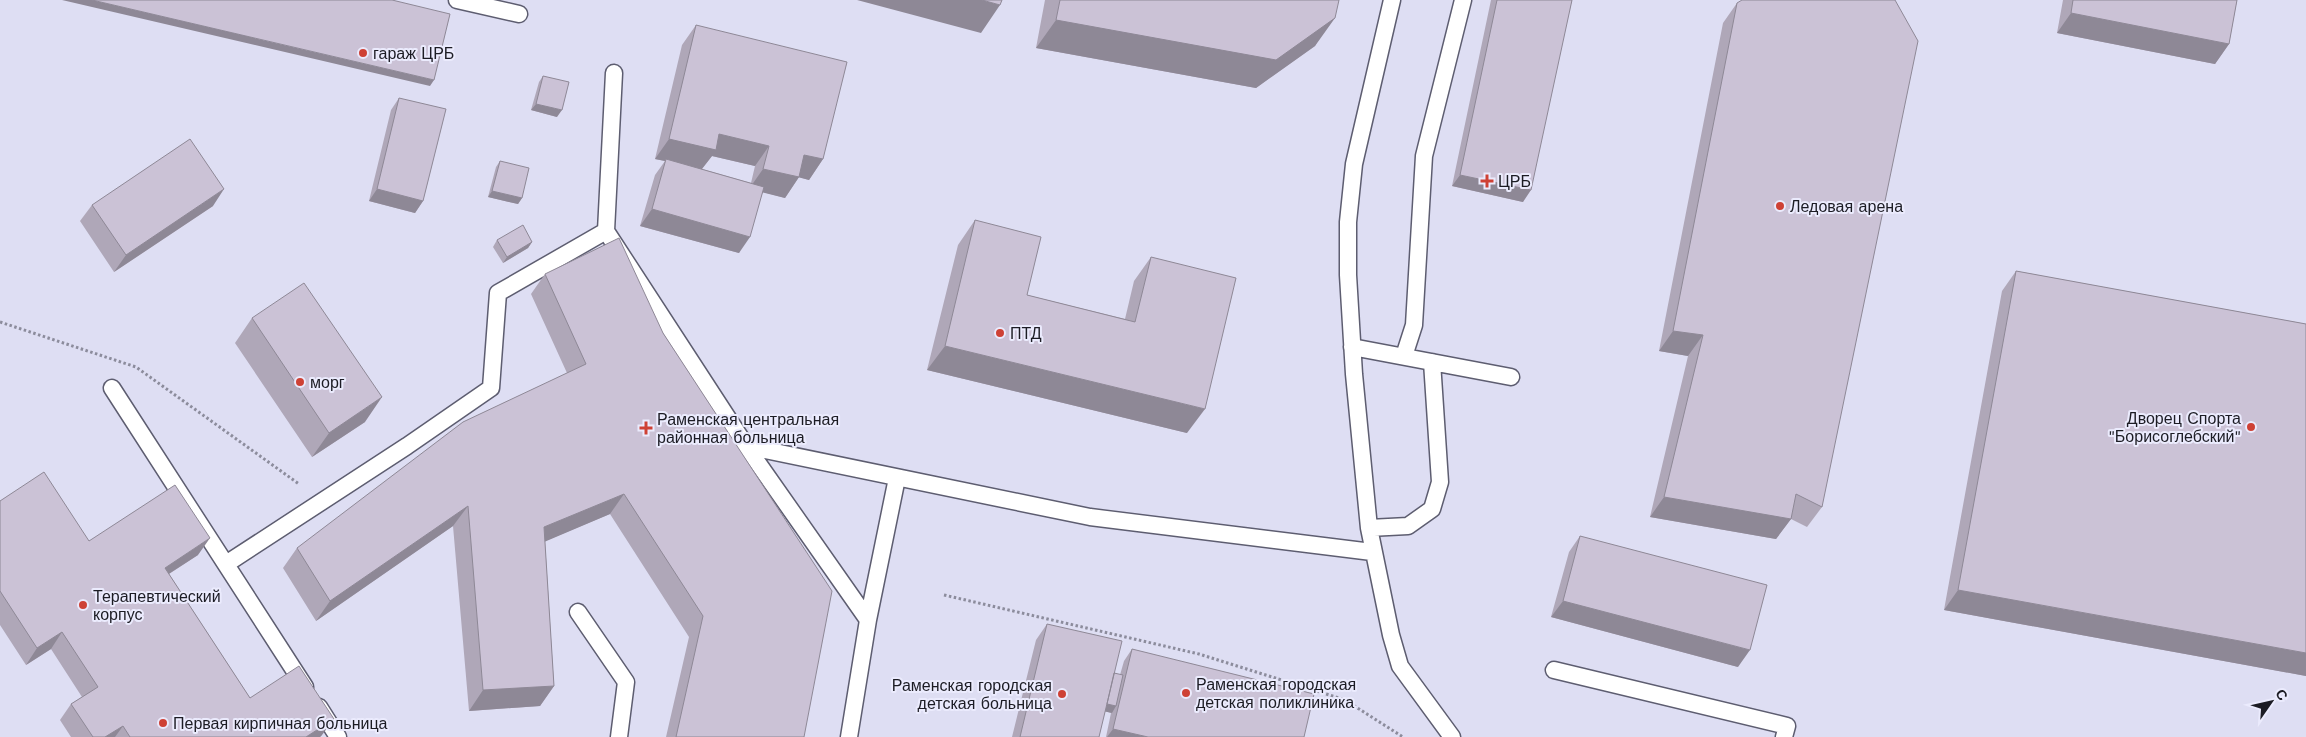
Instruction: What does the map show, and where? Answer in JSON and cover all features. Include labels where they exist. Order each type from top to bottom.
[{"type":"lane","points":[[457,0],[519,14]]},
{"type":"lane","points":[[1392,0],[1354,164],[1348,231],[1348,275],[1352,346],[1368,528],[1391,635],[1400,666],[1452,737]]},
{"type":"lane","points":[[1404,356],[1414,325],[1424,156],[1462,0]]},
{"type":"lane","points":[[614,73],[606,231],[746,446],[868,620]]},
{"type":"lane","points":[[226,564],[321,500],[407,446],[491,388],[498,294],[606,231]]},
{"type":"lane","points":[[1352,346],[1511,377]]},
{"type":"lane","points":[[1368,528],[1408,526],[1432,509],[1440,482],[1432,362]]},
{"type":"lane","points":[[112,388],[338,737]]},
{"type":"lane","points":[[746,446],[1090,516],[1372,552]]},
{"type":"lane","points":[[849,737],[868,620],[897,478]]},
{"type":"lane","points":[[578,612],[626,682],[619,737]]},
{"type":"lane","points":[[1554,670],[1787,726],[1784,737]]},
{"type":"path","points":[[0,322],[136,367],[321,500]]},
{"type":"path","points":[[944,595],[1199,654],[1345,700],[1403,737]]},
{"type":"building","name":"гараж ЦРБ","points":[[92,0],[392,0],[450,14],[434,80]]},
{"type":"building","points":[[982,0],[1002,0],[1000,5]]},
{"type":"building","points":[[1060,0],[1339,0],[1335,18],[1276,60],[1056,20]]},
{"type":"building","points":[[1497,0],[1572,0],[1531,190],[1460,175]]},
{"type":"building","name":"Ледовая арена","points":[[1742,0],[1895,0],[1918,41],[1822,507],[1796,494],[1791,519],[1664,497],[1703,335],[1673,331],[1737,3]]},
{"type":"building","points":[[2073,0],[2237,0],[2229,44],[2071,13]]},
{"type":"building","points":[[696,25],[847,62],[823,159],[804,155],[799,177],[763,169],[769,146],[719,134],[716,150],[669,139]]},
{"type":"building","points":[[543,76],[569,82],[562,110],[536,104]]},
{"type":"building","points":[[399,98],[446,109],[423,201],[377,189]]},
{"type":"building","points":[[190,139],[224,189],[126,255],[92,205]]},
{"type":"building","points":[[666,159],[764,187],[750,237],[652,209]]},
{"type":"building","points":[[500,161],[529,168],[522,198],[492,191]]},
{"type":"building","name":"ПТД","points":[[975,220],[1041,237],[1027,295],[1135,322],[1151,257],[1236,278],[1205,409],[945,346]]},
{"type":"building","points":[[523,225],[532,242],[507,257],[497,240]]},
{"type":"building","points":[[619,238],[663,333],[832,591],[804,737],[676,737],[703,616],[624,494],[544,527],[554,686],[483,690],[468,506],[330,601],[297,548],[463,422],[586,364],[545,274]]},
{"type":"building","points":[[2016,271],[2306,324],[2306,653],[1958,590]]},
{"type":"building","points":[[304,283],[382,397],[329,433],[252,318]]},
{"type":"building","name":"Терапевтический корпус","points":[[44,472],[89,541],[175,485],[210,538],[165,568],[250,698],[299,666],[334,719],[306,737],[130,737],[123,726],[105,737],[93,737],[71,704],[98,687],[62,632],[37,648],[0,591],[0,501]]},
{"type":"building","points":[[1580,536],[1767,585],[1750,650],[1563,601]]},
{"type":"building","name":"Раменская городская детская больница","points":[[1047,624],[1122,641],[1099,737],[1020,737]]},
{"type":"building","name":"Раменская городская детская поликлиника","points":[[1132,649],[1314,694],[1304,737],[1148,737],[1113,729]]},
{"type":"building","points":[[1114,673],[1123,675],[1116,706],[1107,704]]},
{"type":"place","name":"гараж ЦРБ","points":[[363,53]]},
{"type":"place","name":"ЦРБ","points":[[1487,181]]},
{"type":"place","name":"Ледовая арена","points":[[1780,206]]},
{"type":"place","name":"ПТД","points":[[1000,333]]},
{"type":"place","name":"морг","points":[[300,382]]},
{"type":"place","name":"Дворец Спорта \"Борисоглебский\"","points":[[2251,427]]},
{"type":"place","name":"Раменская центральная районная больница","points":[[646,428]]},
{"type":"place","name":"Терапевтический корпус","points":[[83,605]]},
{"type":"place","name":"Раменская городская детская поликлиника","points":[[1186,693]]},
{"type":"place","name":"Раменская городская детская больница","points":[[1062,694]]},
{"type":"place","name":"Первая кирпичная больница","points":[[163,723]]}]
